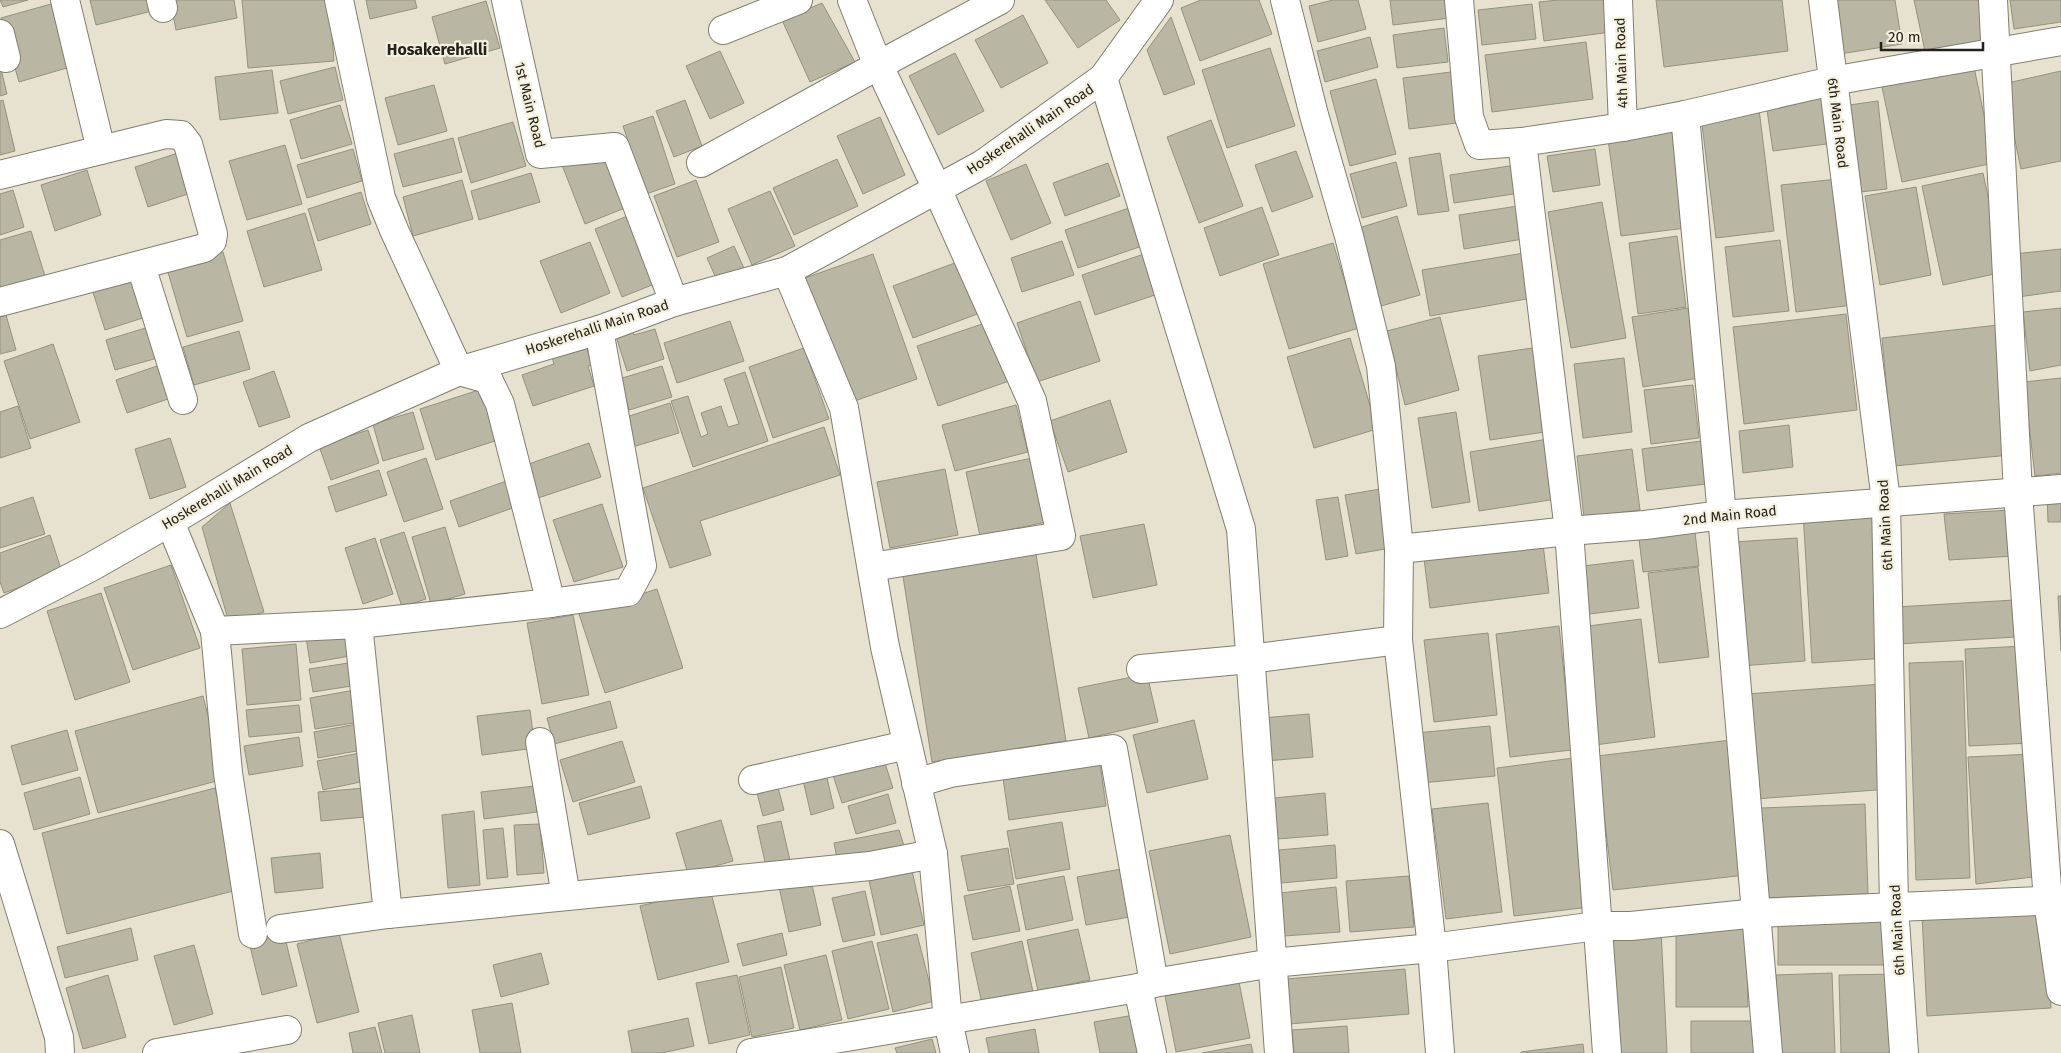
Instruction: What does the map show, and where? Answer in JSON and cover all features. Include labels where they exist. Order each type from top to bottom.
[{"type":"street","points":[[65,0],[101,150]]},
{"type":"street","points":[[339,0],[382,198],[394,230],[459,371],[488,379],[500,404],[551,604]]},
{"type":"street","name":"1st Main Road","points":[[506,0],[540,154],[615,147],[674,302]]},
{"type":"street","points":[[723,30],[798,0]]},
{"type":"street","points":[[852,0],[879,65],[1032,401],[1061,536],[872,567]]},
{"type":"street","points":[[701,163],[1000,0]]},
{"type":"street","points":[[1285,0],[1314,115],[1349,236],[1381,366],[1399,549],[1398,640],[1432,948],[1440,1053]]},
{"type":"street","points":[[1459,0],[1469,117],[1479,145],[1522,142],[1685,115],[1832,81],[2061,41]]},
{"type":"street","name":"4th Main Road","points":[[1618,0],[1623,126]]},
{"type":"street","name":"6th Main Road","points":[[1822,0],[1886,501],[1894,906],[1904,1053]]},
{"type":"street","points":[[1993,0],[2018,492],[2061,991]]},
{"type":"street","name":"Hoskerehalli Main Road","points":[[0,614],[91,567],[170,522],[309,438],[459,371],[599,330],[674,302],[787,271],[983,164],[1103,78],[1148,5]]},
{"type":"street","points":[[1103,78],[1241,529],[1279,1053]]},
{"type":"street","points":[[1685,115],[1722,515],[1768,1053]]},
{"type":"street","points":[[0,175],[166,134],[181,135],[188,144],[213,234],[212,241],[204,248],[0,302]]},
{"type":"street","points":[[1522,142],[1569,531],[1607,1053]]},
{"type":"street","points":[[141,266],[183,400]]},
{"type":"street","points":[[787,271],[844,408],[885,647],[932,854],[948,1021],[955,1053]]},
{"type":"street","points":[[215,630],[358,624],[551,604],[628,592],[642,566],[599,330]]},
{"type":"street","name":"2nd Main Road","points":[[1399,549],[1646,525],[1722,515],[2061,489]]},
{"type":"street","points":[[170,522],[215,630],[228,773],[253,934]]},
{"type":"street","points":[[358,624],[388,914]]},
{"type":"street","points":[[1141,669],[1250,659],[1398,640]]},
{"type":"street","points":[[540,742],[566,896]]},
{"type":"street","points":[[753,780],[908,745]]},
{"type":"street","points":[[916,783],[950,773],[1113,749],[1146,985],[1152,1053]]},
{"type":"street","points":[[0,844],[59,1037],[60,1053]]},
{"type":"street","points":[[280,930],[388,914],[870,866],[932,854]]},
{"type":"street","points":[[751,1053],[948,1021],[1272,963],[1432,948],[1597,926],[1631,926],[1757,913],[2054,901]]},
{"type":"street","points":[[157,1053],[287,1030]]},
{"type":"building","points":[[0,0],[28,0],[3,7]]},
{"type":"building","points":[[90,0],[154,0],[156,10],[96,25]]},
{"type":"building","points":[[170,0],[234,0],[237,18],[176,30]]},
{"type":"building","points":[[242,0],[329,0],[334,61],[248,68]]},
{"type":"building","points":[[366,0],[415,0],[417,8],[370,19]]},
{"type":"building","points":[[1045,0],[1106,0],[1120,20],[1078,48]]},
{"type":"building","points":[[1201,0],[1259,0],[1272,34],[1200,61],[1181,8]]},
{"type":"building","points":[[1333,0],[1358,0],[1366,29],[1318,42],[1309,6]]},
{"type":"building","points":[[1390,0],[1448,0],[1450,18],[1393,25]]},
{"type":"building","points":[[1606,0],[1611,32],[1544,41],[1539,2]]},
{"type":"building","points":[[1656,0],[1782,0],[1788,51],[1664,67]]},
{"type":"building","points":[[1832,0],[1895,0],[1902,44],[1840,54]]},
{"type":"building","points":[[1914,0],[1979,0],[1988,43],[1926,56]]},
{"type":"building","points":[[2010,0],[2061,0],[2061,22],[2014,29]]},
{"type":"building","points":[[486,1],[500,48],[445,64],[432,17]]},
{"type":"building","points":[[822,3],[855,62],[810,82],[782,20]]},
{"type":"building","points":[[51,4],[70,67],[19,82],[1,18]]},
{"type":"building","points":[[1532,4],[1536,39],[1482,45],[1478,10]]},
{"type":"building","points":[[1023,15],[1048,63],[1001,88],[975,40]]},
{"type":"building","points":[[1171,17],[1195,84],[1164,95],[1147,50]]},
{"type":"building","points":[[1444,28],[1448,62],[1397,68],[1393,35]]},
{"type":"building","points":[[1370,37],[1378,67],[1325,82],[1317,51]]},
{"type":"building","points":[[1586,42],[1593,99],[1492,112],[1485,55]]},
{"type":"building","points":[[1270,48],[1295,126],[1227,148],[1202,70]]},
{"type":"building","points":[[720,51],[744,103],[710,119],[686,66]]},
{"type":"building","points":[[955,53],[984,111],[938,135],[909,76]]},
{"type":"building","points":[[0,65],[7,94],[0,96]]},
{"type":"building","points":[[335,67],[343,100],[288,114],[280,81]]},
{"type":"building","points":[[1974,67],[1994,163],[1902,182],[1882,87]]},
{"type":"building","points":[[272,70],[278,113],[220,120],[215,77]]},
{"type":"building","points":[[2061,71],[2061,161],[2021,169],[2003,84]]},
{"type":"building","points":[[1451,72],[1457,123],[1409,129],[1403,78]]},
{"type":"building","points":[[1376,79],[1396,154],[1350,166],[1330,91]]},
{"type":"building","points":[[434,85],[447,131],[398,145],[385,98]]},
{"type":"building","points":[[1828,94],[1834,143],[1773,151],[1766,103]]},
{"type":"building","points":[[3,100],[15,151],[0,155],[0,101]]},
{"type":"building","points":[[685,100],[702,146],[674,157],[656,111]]},
{"type":"building","points":[[1878,101],[1887,189],[1851,193],[1842,106]]},
{"type":"building","points":[[340,105],[352,144],[301,159],[290,120]]},
{"type":"building","points":[[1759,109],[1774,231],[1716,238],[1701,116]]},
{"type":"building","points":[[653,116],[675,184],[646,194],[623,126]]},
{"type":"building","points":[[880,117],[905,175],[863,194],[837,136]]},
{"type":"building","points":[[1211,120],[1243,206],[1199,223],[1167,137]]},
{"type":"building","points":[[513,122],[526,166],[471,183],[458,138]]},
{"type":"building","points":[[1673,131],[1686,228],[1621,236],[1608,139]]},
{"type":"building","points":[[453,138],[462,172],[403,187],[394,154]]},
{"type":"building","points":[[285,145],[302,204],[247,220],[229,161]]},
{"type":"building","points":[[353,149],[362,181],[307,198],[297,165]]},
{"type":"building","points":[[1595,149],[1600,185],[1553,192],[1547,156]]},
{"type":"building","points":[[184,151],[197,191],[148,207],[135,167]]},
{"type":"building","points":[[1296,151],[1313,197],[1272,212],[1255,165]]},
{"type":"building","points":[[1440,153],[1449,211],[1418,215],[1409,158]]},
{"type":"building","points":[[605,156],[625,208],[585,224],[562,165],[578,159],[581,165]]},
{"type":"building","points":[[837,159],[858,206],[794,235],[773,188]]},
{"type":"building","points":[[1396,162],[1407,206],[1362,218],[1350,174]]},
{"type":"building","points":[[1108,163],[1120,196],[1065,216],[1053,183]]},
{"type":"building","points":[[1026,164],[1051,223],[1011,240],[986,181]]},
{"type":"building","points":[[1516,165],[1520,193],[1454,203],[1450,175]]},
{"type":"building","points":[[87,170],[101,215],[55,231],[41,185]]},
{"type":"building","points":[[531,173],[540,202],[479,220],[471,191]]},
{"type":"building","points":[[1983,173],[2004,272],[1943,285],[1922,186]]},
{"type":"building","points":[[1838,179],[1853,305],[1796,312],[1781,185]]},
{"type":"building","points":[[462,180],[473,219],[413,236],[403,197]]},
{"type":"building","points":[[696,180],[719,242],[677,257],[654,196]]},
{"type":"building","points":[[1916,187],[1931,275],[1880,285],[1865,196]]},
{"type":"building","points":[[13,190],[24,227],[0,235],[0,194]]},
{"type":"building","points":[[770,191],[795,246],[752,265],[728,209]]},
{"type":"building","points":[[361,192],[371,224],[318,241],[308,209]]},
{"type":"building","points":[[1602,202],[1626,338],[1571,348],[1548,212]]},
{"type":"building","points":[[1518,206],[1523,239],[1464,249],[1459,215]]},
{"type":"building","points":[[1132,207],[1145,245],[1078,268],[1065,230]]},
{"type":"building","points":[[1262,207],[1279,255],[1220,276],[1204,228]]},
{"type":"building","points":[[305,213],[322,270],[264,287],[247,231]]},
{"type":"building","points":[[630,215],[657,283],[622,297],[595,229]]},
{"type":"building","points":[[1397,216],[1420,295],[1381,306],[1359,228]]},
{"type":"building","points":[[31,231],[45,276],[0,289],[0,240]]},
{"type":"building","points":[[1677,236],[1686,307],[1638,314],[1629,243]]},
{"type":"building","points":[[1780,240],[1789,311],[1733,317],[1725,247]]},
{"type":"building","points":[[1062,241],[1074,275],[1022,292],[1011,258]]},
{"type":"building","points":[[590,242],[610,293],[561,313],[540,261]]},
{"type":"building","points":[[1333,243],[1359,328],[1289,349],[1263,264]]},
{"type":"building","points":[[734,246],[747,275],[720,287],[707,258]]},
{"type":"building","points":[[2061,249],[2061,291],[2018,297],[2014,254]]},
{"type":"building","points":[[223,252],[243,321],[187,337],[167,269]]},
{"type":"building","points":[[1147,253],[1161,293],[1095,315],[1082,275]]},
{"type":"building","points":[[1524,253],[1532,298],[1430,316],[1422,270]]},
{"type":"building","points":[[873,254],[917,379],[849,403],[805,278]]},
{"type":"building","points":[[960,261],[980,313],[913,338],[893,286]]},
{"type":"building","points":[[136,273],[149,316],[105,330],[91,286]]},
{"type":"building","points":[[1080,301],[1100,361],[1037,382],[1017,323]]},
{"type":"building","points":[[1688,308],[1699,378],[1643,387],[1632,317]]},
{"type":"building","points":[[2061,308],[2061,365],[2030,371],[2023,312]]},
{"type":"building","points":[[1846,314],[1857,410],[1744,424],[1733,327]]},
{"type":"building","points":[[6,315],[16,350],[0,354],[0,317]]},
{"type":"building","points":[[1440,317],[1459,390],[1405,405],[1387,331]]},
{"type":"building","points":[[730,321],[744,361],[677,383],[664,343]]},
{"type":"building","points":[[991,321],[1012,380],[938,406],[917,346]]},
{"type":"building","points":[[631,325],[634,335],[655,329],[664,359],[627,371],[614,330]]},
{"type":"building","points":[[1998,325],[2010,455],[1894,466],[1882,338]]},
{"type":"building","points":[[152,326],[161,357],[115,370],[106,340]]},
{"type":"building","points":[[239,331],[250,369],[194,385],[183,347]]},
{"type":"building","points":[[1350,338],[1377,429],[1314,448],[1287,357]]},
{"type":"building","points":[[53,344],[80,422],[30,439],[4,361]]},
{"type":"building","points":[[586,346],[592,365],[588,366],[594,386],[533,406],[522,375],[554,364],[552,357]]},
{"type":"building","points":[[1539,347],[1552,431],[1490,440],[1478,356]]},
{"type":"building","points":[[804,348],[829,419],[773,438],[749,367]]},
{"type":"building","points":[[1624,358],[1632,432],[1583,438],[1574,364]]},
{"type":"building","points":[[160,365],[171,398],[127,413],[116,380]]},
{"type":"building","points":[[662,366],[672,397],[629,410],[619,379]]},
{"type":"building","points":[[274,371],[290,417],[259,427],[243,382]]},
{"type":"building","points":[[745,372],[768,441],[693,467],[671,401],[688,396],[701,437],[708,434],[701,413],[721,406],[728,427],[739,424],[724,379]]},
{"type":"building","points":[[2061,378],[2061,473],[2035,476],[2024,382]]},
{"type":"building","points":[[1693,385],[1699,438],[1651,444],[1644,390]]},
{"type":"building","points":[[482,389],[498,440],[436,460],[420,409]]},
{"type":"building","points":[[1110,400],[1127,452],[1068,472],[1050,421]]},
{"type":"building","points":[[670,403],[679,433],[629,448],[620,419]]},
{"type":"building","points":[[1016,405],[1028,452],[955,471],[942,425]]},
{"type":"building","points":[[18,406],[31,448],[0,458],[0,412]]},
{"type":"building","points":[[413,412],[424,449],[383,461],[373,424]]},
{"type":"building","points":[[1456,412],[1470,502],[1432,508],[1418,418]]},
{"type":"building","points":[[1789,425],[1793,467],[1743,473],[1739,431]]},
{"type":"building","points":[[824,427],[840,475],[700,521],[711,555],[670,568],[643,488]]},
{"type":"building","points":[[368,430],[379,463],[331,480],[319,446]]},
{"type":"building","points":[[170,438],[186,487],[150,499],[135,449]]},
{"type":"building","points":[[1554,438],[1563,498],[1479,511],[1470,452]]},
{"type":"building","points":[[1701,441],[1706,484],[1647,491],[1642,449]]},
{"type":"building","points":[[589,443],[601,477],[532,500],[520,467]]},
{"type":"building","points":[[1632,449],[1640,510],[1584,517],[1577,456]]},
{"type":"building","points":[[426,458],[443,509],[404,522],[387,472]]},
{"type":"building","points":[[1032,458],[1046,522],[980,536],[966,472]]},
{"type":"building","points":[[945,469],[958,535],[890,548],[877,482]]},
{"type":"building","points":[[379,470],[387,495],[336,512],[328,487]]},
{"type":"building","points":[[512,479],[521,505],[459,527],[450,501]]},
{"type":"building","points":[[1380,489],[1391,548],[1356,554],[1345,495]]},
{"type":"building","points":[[2061,492],[2061,522],[2048,522],[2047,493]]},
{"type":"building","points":[[33,497],[45,534],[0,548],[0,508]]},
{"type":"building","points":[[1338,497],[1348,556],[1326,560],[1316,500]]},
{"type":"building","points":[[230,503],[264,612],[229,623],[202,527]]},
{"type":"building","points":[[602,504],[623,567],[574,582],[553,520]]},
{"type":"building","points":[[1878,507],[1886,658],[1812,663],[1803,512]]},
{"type":"building","points":[[2010,510],[2014,556],[1949,560],[1944,514]]},
{"type":"building","points":[[1144,524],[1157,585],[1093,598],[1080,536]]},
{"type":"building","points":[[1694,524],[1699,566],[1643,572],[1638,531]]},
{"type":"building","points":[[445,527],[465,594],[431,604],[412,537]]},
{"type":"building","points":[[404,532],[426,599],[402,607],[380,540]]},
{"type":"building","points":[[50,535],[62,572],[4,593],[0,582],[0,553]]},
{"type":"building","points":[[1542,536],[1549,593],[1430,608],[1423,550]]},
{"type":"building","points":[[375,538],[393,594],[363,604],[345,548]]},
{"type":"building","points":[[1797,538],[1805,661],[1741,666],[1733,542]]},
{"type":"building","points":[[1035,548],[1066,741],[932,762],[902,570]]},
{"type":"building","points":[[1633,560],[1639,608],[1581,615],[1575,567]]},
{"type":"building","points":[[171,565],[200,648],[133,670],[104,588]]},
{"type":"building","points":[[1698,567],[1709,657],[1659,663],[1648,573]]},
{"type":"building","points":[[657,589],[683,668],[605,693],[579,614]]},
{"type":"building","points":[[101,593],[130,682],[75,700],[47,611]]},
{"type":"building","points":[[2058,596],[2061,596],[2061,651]]},
{"type":"building","points":[[2014,600],[2016,637],[1898,644],[1896,607]]},
{"type":"building","points":[[573,615],[589,695],[542,704],[527,623]]},
{"type":"building","points":[[1641,619],[1655,737],[1595,745],[1581,627]]},
{"type":"building","points":[[1559,626],[1572,750],[1510,757],[1496,634]]},
{"type":"building","points":[[353,630],[356,655],[310,663],[306,637]]},
{"type":"building","points":[[1488,633],[1497,715],[1434,722],[1424,640]]},
{"type":"building","points":[[296,644],[301,700],[247,705],[242,649]]},
{"type":"building","points":[[2026,646],[2031,743],[1969,746],[1965,649]]},
{"type":"building","points":[[1963,661],[1970,878],[1916,880],[1909,663]]},
{"type":"building","points":[[355,662],[358,685],[313,692],[309,669]]},
{"type":"building","points":[[1147,674],[1158,722],[1089,738],[1078,688]]},
{"type":"building","points":[[1882,684],[1890,789],[1755,799],[1747,694]]},
{"type":"building","points":[[355,690],[360,722],[315,729],[310,698]]},
{"type":"building","points":[[203,696],[224,779],[98,813],[75,731]]},
{"type":"building","points":[[610,701],[617,728],[554,744],[547,718]]},
{"type":"building","points":[[299,705],[302,732],[249,737],[246,710]]},
{"type":"building","points":[[530,710],[535,748],[482,755],[477,716]]},
{"type":"building","points":[[1309,714],[1313,757],[1266,761],[1262,718]]},
{"type":"building","points":[[1194,720],[1208,779],[1147,793],[1133,735]]},
{"type":"building","points":[[357,724],[362,750],[318,758],[314,732]]},
{"type":"building","points":[[1490,726],[1495,776],[1421,783],[1416,733]]},
{"type":"building","points":[[67,730],[78,770],[22,785],[11,746]]},
{"type":"building","points":[[299,737],[303,766],[249,775],[244,746]]},
{"type":"building","points":[[1731,740],[1746,875],[1613,890],[1597,756]]},
{"type":"building","points":[[622,741],[635,782],[573,802],[560,760]]},
{"type":"building","points":[[360,753],[365,781],[323,790],[317,761]]},
{"type":"building","points":[[2033,754],[2041,876],[1976,884],[1968,757]]},
{"type":"building","points":[[1099,756],[1106,806],[1009,820],[1002,771]]},
{"type":"building","points":[[1573,758],[1590,907],[1514,916],[1497,768]]},
{"type":"building","points":[[884,760],[893,788],[842,803],[833,775]]},
{"type":"building","points":[[826,774],[834,808],[811,815],[803,780]]},
{"type":"building","points":[[80,777],[90,814],[34,830],[24,793]]},
{"type":"building","points":[[776,780],[784,810],[763,816],[755,785]]},
{"type":"building","points":[[535,786],[537,812],[484,819],[481,792]]},
{"type":"building","points":[[641,786],[650,818],[588,835],[579,803]]},
{"type":"building","points":[[215,788],[241,889],[67,934],[42,833]]},
{"type":"building","points":[[364,788],[366,817],[321,821],[318,792]]},
{"type":"building","points":[[1325,793],[1328,835],[1277,839],[1274,798]]},
{"type":"building","points":[[888,794],[896,823],[856,834],[848,806]]},
{"type":"building","points":[[1488,803],[1502,912],[1446,919],[1432,809]]},
{"type":"building","points":[[1865,804],[1868,894],[1764,898],[1761,808]]},
{"type":"building","points":[[474,811],[480,885],[448,888],[442,815]]},
{"type":"building","points":[[721,820],[733,861],[688,874],[676,833]]},
{"type":"building","points":[[781,821],[791,865],[767,871],[757,826]]},
{"type":"building","points":[[1062,822],[1070,869],[1016,879],[1007,831]]},
{"type":"building","points":[[540,824],[544,873],[517,875],[514,825]]},
{"type":"building","points":[[503,828],[508,877],[487,879],[483,830]]},
{"type":"building","points":[[899,830],[905,849],[838,864],[834,843]]},
{"type":"building","points":[[1230,835],[1251,937],[1170,954],[1149,851]]},
{"type":"building","points":[[1335,845],[1337,878],[1281,883],[1279,850]]},
{"type":"building","points":[[1008,848],[1014,884],[968,891],[961,856]]},
{"type":"building","points":[[320,853],[323,888],[275,893],[271,858]]},
{"type":"building","points":[[911,866],[924,925],[881,935],[868,876]]},
{"type":"building","points":[[1121,869],[1129,917],[1086,925],[1077,877]]},
{"type":"building","points":[[1064,876],[1073,920],[1026,930],[1017,885]]},
{"type":"building","points":[[1409,876],[1414,927],[1350,932],[1346,881]]},
{"type":"building","points":[[811,880],[821,925],[789,932],[779,887]]},
{"type":"building","points":[[1010,886],[1020,931],[973,940],[964,896]]},
{"type":"building","points":[[1336,887],[1340,932],[1284,936],[1280,893]]},
{"type":"building","points":[[710,889],[729,962],[658,980],[640,906]]},
{"type":"building","points":[[865,891],[875,935],[843,942],[832,898]]},
{"type":"building","points":[[2046,908],[2051,1008],[1927,1016],[1922,915]]},
{"type":"building","points":[[1778,920],[1891,920],[1892,965],[1778,965]]},
{"type":"building","points":[[1746,921],[1748,1007],[1676,1007],[1676,925]]},
{"type":"building","points":[[131,928],[138,960],[65,978],[57,947]]},
{"type":"building","points":[[1078,929],[1090,980],[1038,991],[1027,940]]},
{"type":"building","points":[[1661,929],[1667,1053],[1612,1053],[1607,933]]},
{"type":"building","points":[[339,933],[359,1012],[317,1023],[297,944]]},
{"type":"building","points":[[782,933],[787,955],[743,966],[737,944]]},
{"type":"building","points":[[284,934],[297,986],[262,995],[249,942]]},
{"type":"building","points":[[917,934],[934,1001],[893,1012],[877,943]]},
{"type":"building","points":[[872,941],[889,1009],[848,1019],[832,951]]},
{"type":"building","points":[[1022,941],[1033,992],[982,1004],[971,953]]},
{"type":"building","points":[[194,945],[213,1014],[174,1025],[154,956]]},
{"type":"building","points":[[541,953],[549,984],[501,997],[493,965]]},
{"type":"building","points":[[826,955],[842,1020],[800,1030],[784,965]]},
{"type":"building","points":[[781,967],[794,1028],[752,1037],[739,977]]},
{"type":"building","points":[[1405,969],[1409,1014],[1289,1024],[1286,979]]},
{"type":"building","points":[[1832,973],[1835,1053],[1778,1053],[1776,975]]},
{"type":"building","points":[[1898,974],[1900,1053],[1841,1053],[1839,975]]},
{"type":"building","points":[[108,975],[126,1037],[83,1049],[66,988]]},
{"type":"building","points":[[737,975],[750,1035],[709,1044],[696,983]]},
{"type":"building","points":[[1239,982],[1250,1038],[1176,1052],[1165,996]]},
{"type":"building","points":[[512,1003],[521,1053],[480,1053],[472,1010]]},
{"type":"building","points":[[412,1015],[420,1053],[385,1053],[378,1023]]},
{"type":"building","points":[[1134,1015],[1141,1053],[1100,1053],[1094,1022]]},
{"type":"building","points":[[688,1018],[694,1046],[662,1053],[632,1053],[628,1031]]},
{"type":"building","points":[[1691,1021],[1761,1021],[1761,1053],[1691,1053]]},
{"type":"building","points":[[1347,1026],[1349,1053],[1294,1053],[1292,1030]]},
{"type":"building","points":[[375,1027],[382,1053],[353,1053],[349,1033]]},
{"type":"building","points":[[1035,1029],[1039,1053],[989,1053],[986,1038]]},
{"type":"building","points":[[932,1039],[936,1053],[897,1053],[895,1048]]},
{"type":"building","points":[[1251,1044],[1253,1053],[1202,1053]]},
{"type":"building","points":[[1583,1044],[1584,1053],[1521,1053],[1521,1052]]},
{"type":"district","name":"Hosakerehalli","points":[[437,49]]}]
